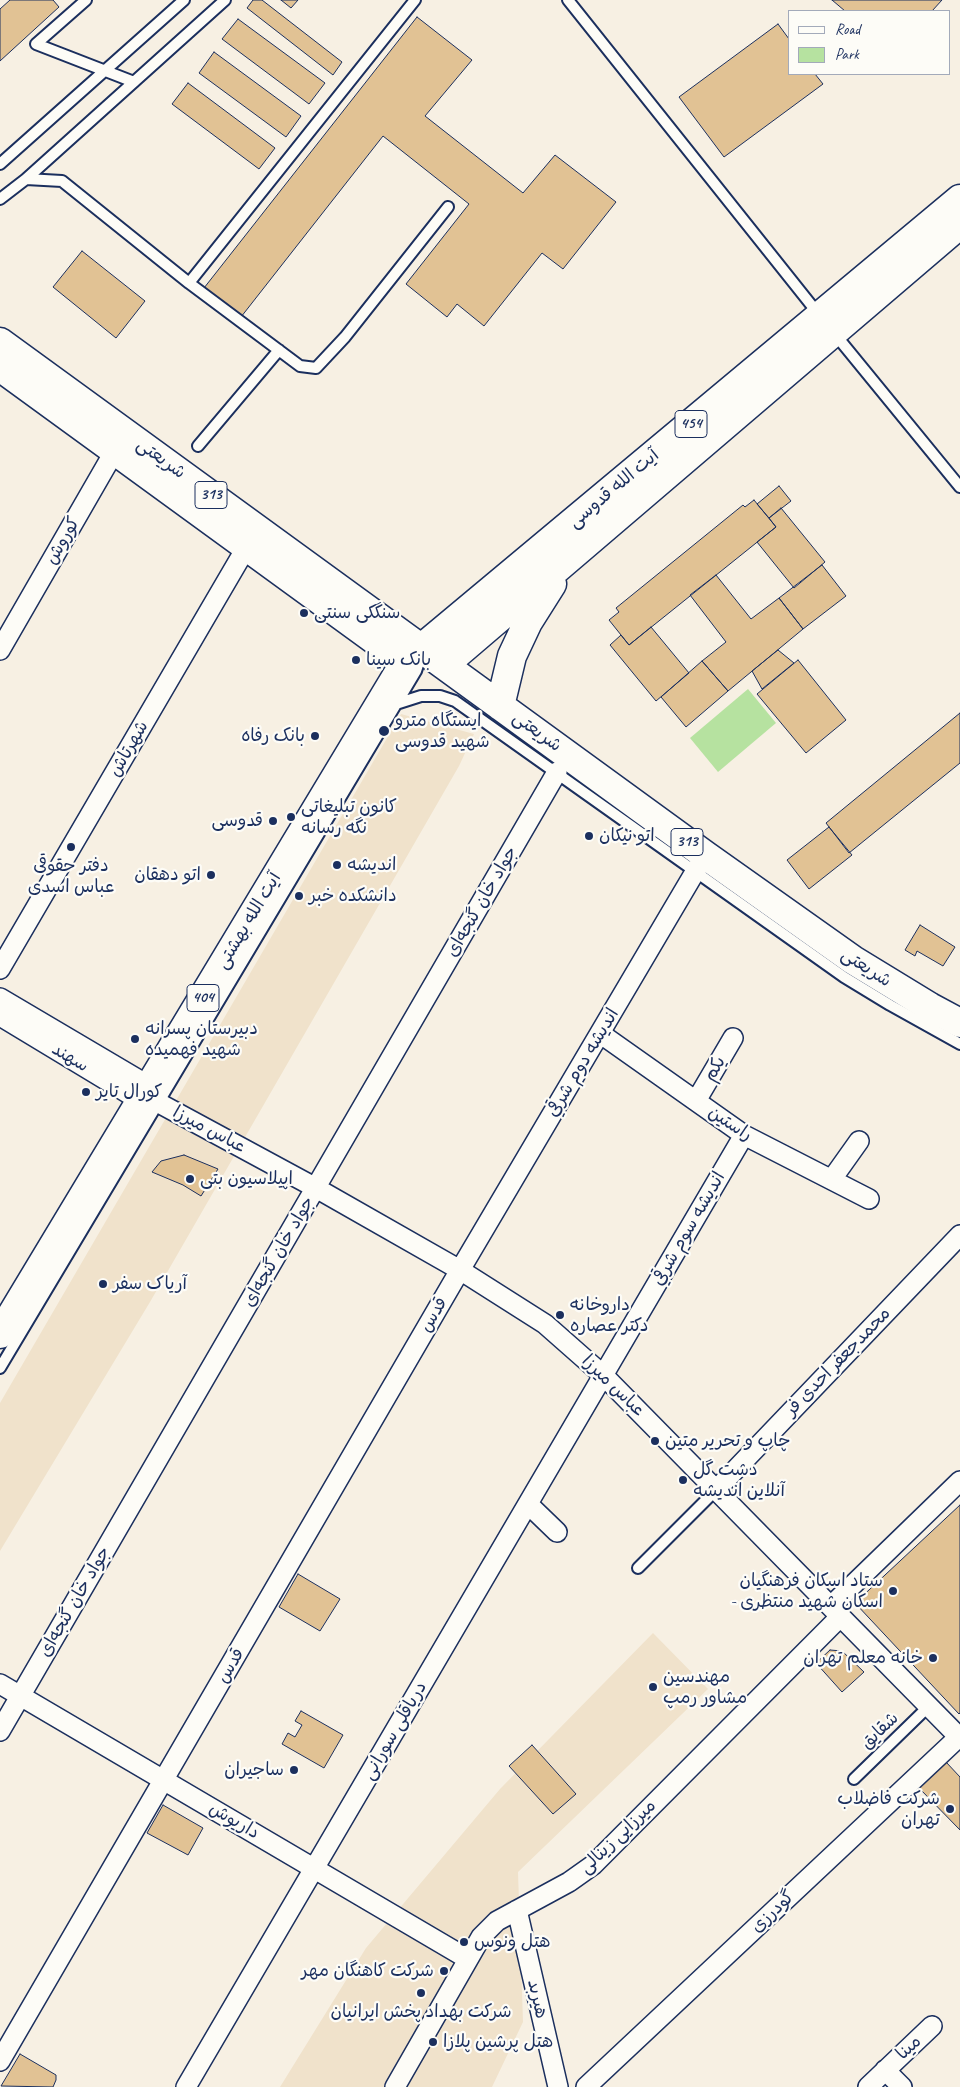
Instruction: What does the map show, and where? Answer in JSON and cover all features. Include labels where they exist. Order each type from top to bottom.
[{"type":"main road","name":"آیت الله قدوسی","points":[[444,665],[569,559],[827,324],[960,199]]},
{"type":"main road","name":"آیت الله قدوسی","points":[[414,656],[827,324],[960,224]]},
{"type":"main road","name":"شریعتی","points":[[0,342],[120,441],[414,656],[444,665],[500,706],[562,764],[701,863],[930,1008],[960,1022]]},
{"type":"main road","name":"شریعتی","points":[[0,367],[120,441]]},
{"type":"main road","points":[[500,706],[507,670],[522,633],[569,559]]},
{"type":"main road","name":"آیت الله بهشتی","points":[[0,1334],[148,1096],[414,656]]},
{"type":"street","name":"کوروش","points":[[0,650],[120,441]]},
{"type":"street","name":"شهرتاش","points":[[0,969],[252,538]]},
{"type":"street","name":"جواد خان گنجه‌ای","points":[[0,1731],[562,764]]},
{"type":"street","name":"انديشه دوم شرقي","points":[[460,1270],[701,863]]},
{"type":"street","points":[[0,998],[148,1096]]},
{"type":"street","name":"سهند","points":[[0,1016],[148,1096]]},
{"type":"street","name":"راستین","points":[[601,1034],[744,1135],[869,1199]]},
{"type":"street","name":"یکم","points":[[696,1100],[733,1038]]},
{"type":"street","name":"عباس میرزا","points":[[148,1096],[460,1270],[545,1324],[604,1376],[960,1737]]},
{"type":"street","name":"اندیشه سوم شرقي","points":[[604,1376],[744,1135]]},
{"type":"street","points":[[832,1179],[858,1141]]},
{"type":"street","name":"محمدجعفر احدی فر","points":[[716,1490],[960,1235]]},
{"type":"street","name":"قدس","points":[[0,2061],[460,1270]]},
{"type":"street","name":"دریاقلی سورانی","points":[[186,2087],[604,1376]]},
{"type":"street","name":"میرزایی زینالی","points":[[395,2087],[481,1936],[497,1921],[569,1882],[593,1865],[960,1481]]},
{"type":"street","points":[[528,1504],[557,1532]]},
{"type":"street","name":"داریوش","points":[[0,1684],[468,1959]]},
{"type":"street","name":"گودرزی","points":[[586,2087],[960,1737]]},
{"type":"street","name":"هیربد","points":[[517,1910],[558,2087]]},
{"type":"street","name":"مینا","points":[[868,2087],[932,2026]]},
{"type":"street","name":"مینا","points":[[885,2070],[902,2087]]},
{"type":"lane","points":[[86,0],[36,44],[134,82]]},
{"type":"lane","points":[[0,164],[184,0]]},
{"type":"lane","points":[[0,199],[26,179],[225,0]]},
{"type":"lane","points":[[189,283],[415,0]]},
{"type":"lane","points":[[568,0],[960,487]]},
{"type":"lane","points":[[26,179],[62,180],[189,283],[300,366],[316,368],[345,337],[448,207]]},
{"type":"lane","points":[[198,446],[279,350]]},
{"type":"lane","points":[[0,1368],[148,1096],[416,671],[414,656]]},
{"type":"lane","points":[[396,704],[421,696],[440,696],[455,701],[562,764]]},
{"type":"lane","points":[[701,863],[866,992],[960,1044]]},
{"type":"lane","points":[[638,1568],[716,1490]]},
{"type":"lane","name":"شقایق","points":[[854,1779],[929,1706]]},
{"type":"shaded area","points":[[401,714],[474,734],[459,766],[150,1302],[0,1551],[0,1403]]},
{"type":"shaded area","points":[[653,1633],[708,1689],[518,1872],[523,2022],[492,2087],[280,2087],[366,1948],[500,1789]]},
{"type":"green space","points":[[748,689],[776,723],[718,772],[690,738]]},
{"type":"building","points":[[10,0],[53,0],[59,7],[0,61],[0,9]]},
{"type":"building","points":[[253,0],[262,0],[342,62],[333,75],[247,8]]},
{"type":"building","points":[[281,0],[298,0],[291,8]]},
{"type":"building","points":[[832,0],[942,0],[933,10],[844,10]]},
{"type":"building","points":[[417,17],[472,60],[425,116],[523,193],[555,155],[616,202],[563,269],[542,253],[484,326],[457,304],[447,317],[406,284],[469,204],[383,136],[241,317],[204,288]]},
{"type":"building","points":[[238,19],[325,83],[309,104],[222,39]]},
{"type":"building","points":[[778,24],[788,38],[788,75],[816,75],[823,84],[724,157],[679,97]]},
{"type":"building","points":[[214,52],[301,116],[286,137],[199,73]]},
{"type":"building","points":[[188,83],[275,148],[259,169],[172,104]]},
{"type":"building","points":[[82,251],[145,301],[116,338],[53,287]]},
{"type":"building","points":[[779,486],[791,501],[769,518],[757,504]]},
{"type":"building","points":[[754,500],[776,527],[629,645],[609,620],[619,612],[616,608],[743,505],[745,507]]},
{"type":"building","points":[[781,508],[825,562],[794,588],[757,542],[776,527],[769,518]]},
{"type":"building","points":[[822,565],[846,596],[803,629],[779,598]]},
{"type":"building","points":[[716,575],[751,619],[779,598],[803,629],[728,691],[702,661],[726,642],[690,595]]},
{"type":"building","points":[[651,627],[689,673],[656,701],[610,645],[621,635],[629,645]]},
{"type":"building","points":[[778,650],[794,663],[762,689],[752,671]]},
{"type":"building","points":[[798,660],[846,720],[806,753],[757,694]]},
{"type":"building","points":[[702,661],[728,691],[686,727],[661,697]]},
{"type":"building","points":[[960,713],[960,763],[849,853],[826,823]]},
{"type":"building","points":[[829,827],[852,855],[809,889],[787,860]]},
{"type":"building","points":[[920,925],[955,947],[943,966],[917,951],[915,956],[905,950]]},
{"type":"building","name":"اپیلاسیون بتی","points":[[184,1155],[218,1169],[201,1196],[183,1185],[152,1172],[161,1161]]},
{"type":"building","name":"خانه معلم تهران","points":[[960,1505],[960,1713],[959,1714],[855,1603]]},
{"type":"building","points":[[298,1574],[340,1599],[320,1631],[279,1607]]},
{"type":"building","points":[[830,1650],[842,1651],[864,1672],[842,1692],[816,1663]]},
{"type":"building","points":[[301,1711],[343,1735],[324,1768],[282,1744],[288,1733],[295,1737],[302,1725],[295,1721]]},
{"type":"building","points":[[532,1745],[576,1794],[553,1814],[509,1766]]},
{"type":"building","name":"شرکت فاضلاب تهران","points":[[946,1762],[960,1777],[960,1830],[919,1788]]},
{"type":"building","points":[[163,1805],[203,1828],[188,1855],[147,1833]]},
{"type":"building","points":[[20,2054],[56,2075],[53,2087],[1,2086]]},
{"type":"place","name":"سنگکی سنتی","points":[[304,613]]},
{"type":"place","name":"بانک سینا","points":[[356,660]]},
{"type":"place","name":"ایستگاه مترو شهید قدوسی","points":[[384,731]]},
{"type":"place","name":"بانک رفاه","points":[[315,736]]},
{"type":"place","name":"کانون تبلیغاتی نگه رسانه","points":[[291,817]]},
{"type":"place","name":"قدوسی","points":[[273,821]]},
{"type":"place","name":"اتو نیکان","points":[[589,836]]},
{"type":"place","name":"دفتر حقوقی عباس اسدی","points":[[71,847]]},
{"type":"place","name":"اندیشه","points":[[337,865]]},
{"type":"place","name":"اتو دهقان","points":[[211,875]]},
{"type":"place","name":"دانشکده خبر","points":[[299,896]]},
{"type":"place","name":"دبیرستان پسرانه شهید فهمیده","points":[[135,1039]]},
{"type":"place","name":"کورال تایر","points":[[86,1092]]},
{"type":"place","name":"اپیلاسیون بتی","points":[[190,1179]]},
{"type":"place","name":"آریاک سفر","points":[[103,1284]]},
{"type":"place","name":"داروخانه دکتر عصاره","points":[[560,1315]]},
{"type":"place","name":"چاپ و تحریر متین","points":[[655,1441]]},
{"type":"place","name":"دشت گل آنلاین اندیشه","points":[[683,1480]]},
{"type":"place","name":"ستاد اسکان فرهنگیان - اسکان شهید منتظری","points":[[893,1591]]},
{"type":"place","name":"خانه معلم تهران","points":[[933,1658]]},
{"type":"place","name":"مهندسین مشاور رمپ","points":[[653,1687]]},
{"type":"place","name":"ساجیران","points":[[294,1770]]},
{"type":"place","name":"شرکت فاضلاب تهران","points":[[950,1809]]},
{"type":"place","name":"هتل ونوس","points":[[464,1942]]},
{"type":"place","name":"شرکت کاهنگان مهر","points":[[444,1971]]},
{"type":"place","name":"شرکت بهداد پخش ایرانیان","points":[[421,1993]]},
{"type":"place","name":"هتل پرشین پلازا","points":[[433,2042]]}]
